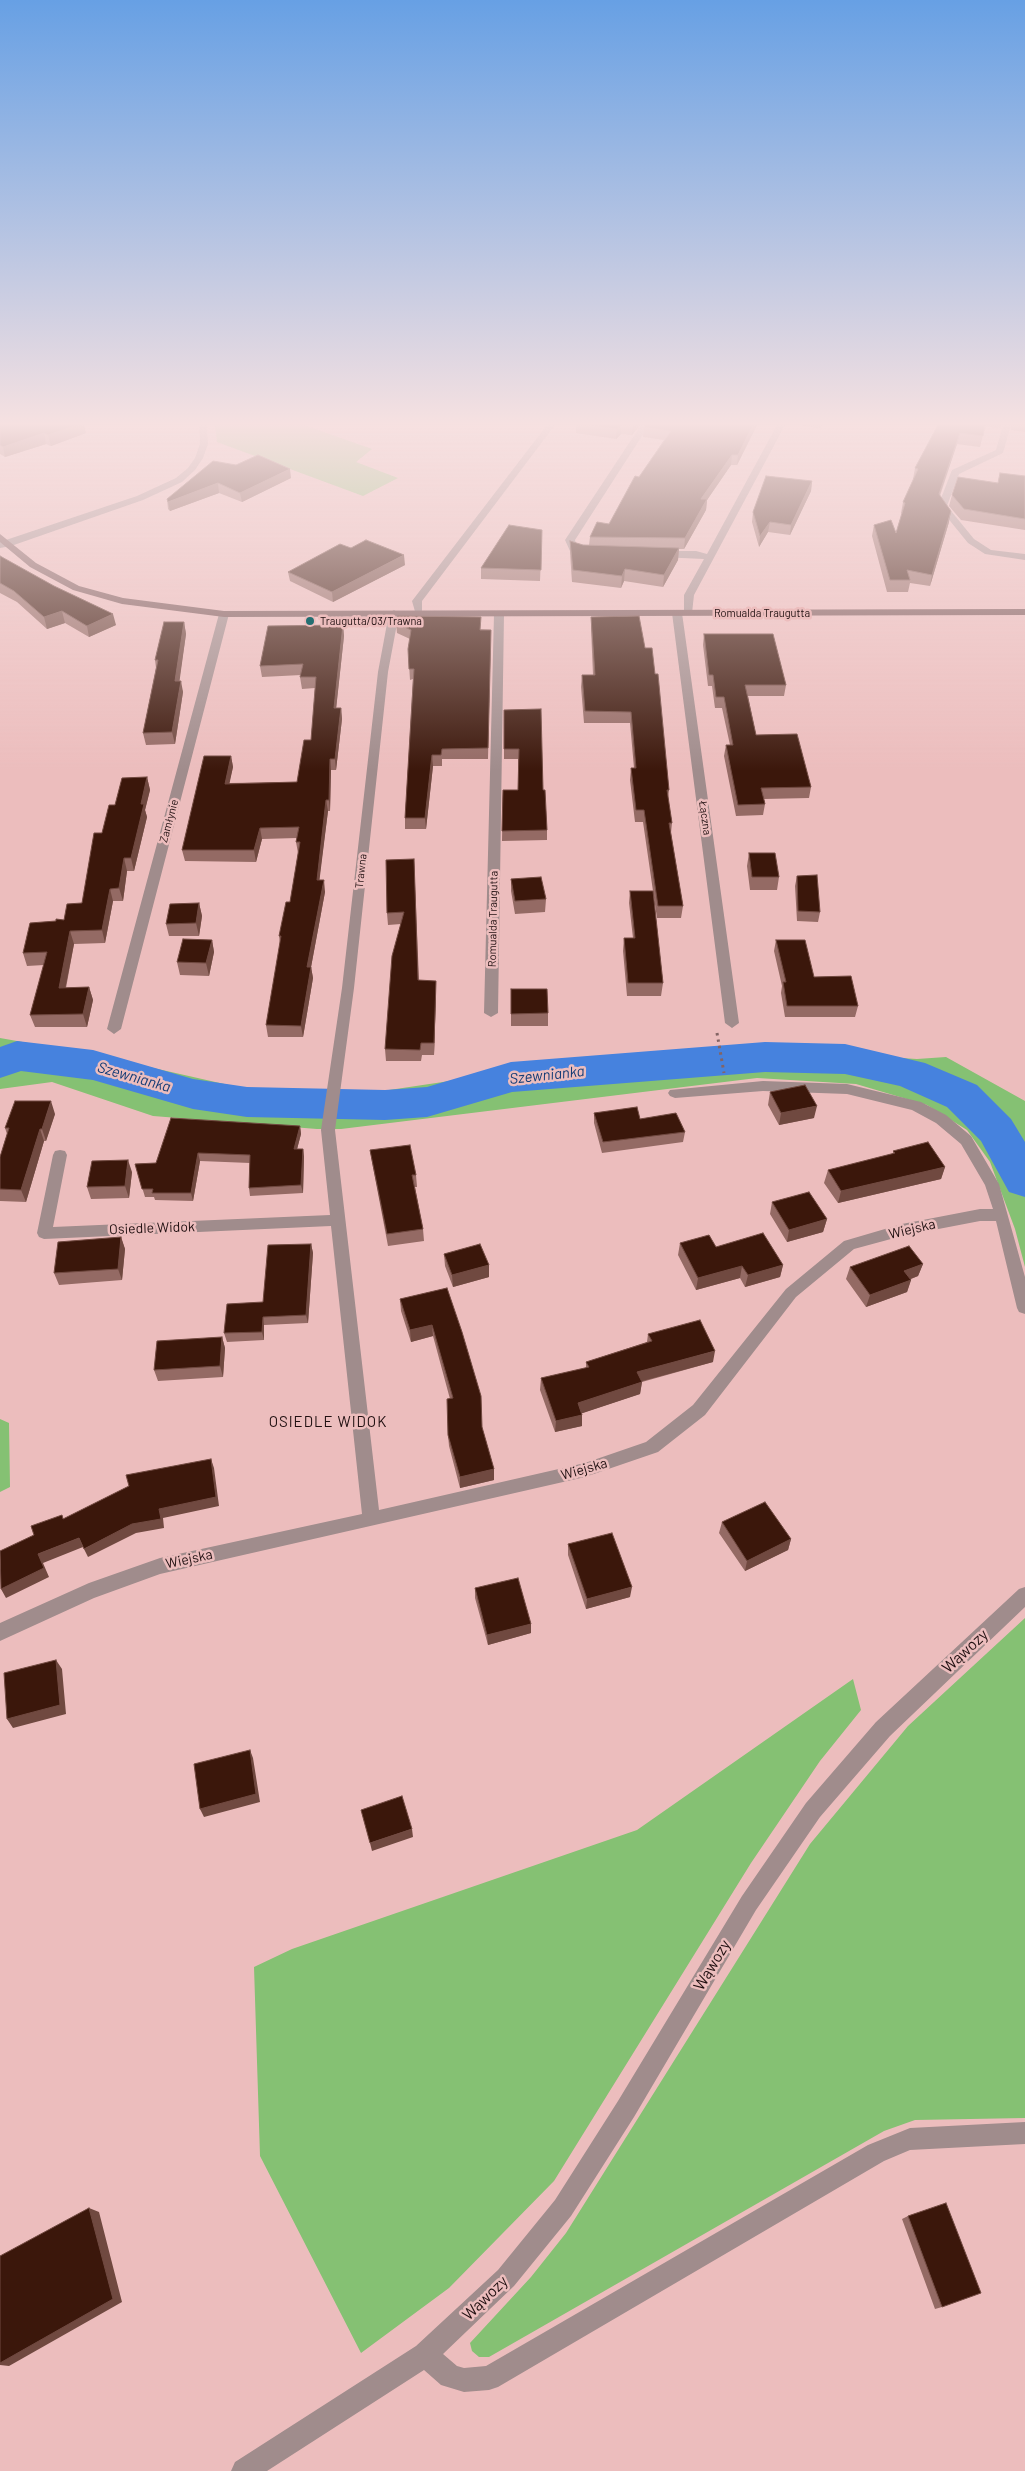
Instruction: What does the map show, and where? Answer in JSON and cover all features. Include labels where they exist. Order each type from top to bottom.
[{"type":"main road","name":"Romualda Traugutta","points":[[4,544],[34,565],[76,588],[122,601],[224,614],[1025,612]]},
{"type":"street","points":[[418,613],[417,601],[463,540]]},
{"type":"street","points":[[570,540],[573,549],[600,552]]},
{"type":"street","name":"Łączna","points":[[719,540],[689,595],[682,613],[732,1023]]},
{"type":"street","points":[[970,540],[988,552],[1025,557]]},
{"type":"street","points":[[646,553],[696,554],[710,557]]},
{"type":"street","name":"Trawna","points":[[338,1220],[328,1130],[383,672],[394,613]]},
{"type":"street","name":"Zamłynie","points":[[114,1029],[224,614]]},
{"type":"street","name":"Romualda Traugutta","points":[[491,1013],[499,614]]},
{"type":"street","points":[[675,1094],[763,1086],[847,1089],[916,1106],[941,1119],[966,1140],[992,1184],[1002,1215],[1025,1308]]},
{"type":"street","name":"Osiedle Widok","points":[[60,1155],[44,1233],[338,1220]]},
{"type":"street","name":"Wiejska","points":[[0,1632],[89,1591],[160,1566],[371,1520],[585,1470],[652,1447],[699,1410],[791,1293],[849,1245],[910,1228],[980,1215],[1002,1215]]},
{"type":"street","points":[[338,1220],[371,1520]]},
{"type":"street","name":"Wąwozy","points":[[244,2471],[425,2355],[506,2278],[563,2208],[626,2109],[749,1903],[813,1810],[883,1729],[1025,1595]]},
{"type":"street","points":[[425,2355],[450,2376],[464,2380],[489,2378],[876,2153],[910,2139],[1025,2133]]},
{"type":"path","points":[[717,1039],[727,1088]]},
{"type":"green space","points":[[0,1038],[96,1055],[264,1093],[369,1093],[597,1059],[739,1048],[917,1059],[946,1057],[1025,1101],[1025,1267],[1015,1229],[990,1162],[967,1130],[927,1105],[856,1084],[757,1078],[341,1129],[317,1129],[153,1116],[52,1082],[0,1089]]},
{"type":"green space","points":[[0,1419],[9,1423],[10,1487],[0,1492]]},
{"type":"green space","points":[[1025,1618],[1025,2118],[915,2120],[884,2131],[489,2357],[479,2357],[472,2351],[470,2343],[531,2277],[566,2233],[810,1844],[908,1726]]},
{"type":"green space","points":[[853,1679],[861,1710],[820,1761],[751,1863],[554,2181],[449,2288],[361,2353],[260,2156],[254,1967],[292,1949],[637,1830]]},
{"type":"building","points":[[367,540],[404,555],[332,592],[288,572],[340,544],[351,548]]},
{"type":"building","points":[[499,540],[542,540],[541,570],[481,568]]},
{"type":"building","points":[[878,540],[942,540],[932,575],[907,570],[910,580],[890,580]]},
{"type":"building","points":[[570,541],[583,545],[679,548],[664,575],[625,569],[622,576],[573,570]]},
{"type":"building","points":[[0,556],[54,586],[113,614],[87,626],[62,611],[44,617],[14,591],[0,583]]},
{"type":"building","points":[[398,616],[481,617],[480,630],[491,630],[488,748],[442,749],[441,755],[432,755],[425,818],[405,818],[414,669],[409,669],[408,649],[411,630],[396,623]]},
{"type":"building","points":[[639,616],[645,648],[652,648],[655,674],[658,674],[669,790],[667,790],[672,823],[669,823],[683,906],[658,906],[644,810],[636,810],[631,768],[636,768],[631,712],[585,711],[582,675],[595,675],[591,617]]},
{"type":"building","points":[[164,622],[184,622],[175,681],[181,681],[172,732],[143,733],[158,660],[155,660]]},
{"type":"building","points":[[343,625],[334,708],[341,708],[335,759],[330,759],[329,800],[326,800],[317,880],[324,880],[307,967],[311,967],[301,1026],[266,1025],[281,936],[279,936],[286,902],[290,902],[300,842],[296,842],[299,827],[260,828],[254,850],[182,850],[204,756],[231,756],[225,784],[297,782],[304,740],[311,740],[316,677],[300,677],[303,664],[260,666],[268,626]]},
{"type":"building","points":[[704,634],[773,634],[786,685],[745,685],[756,735],[797,734],[811,787],[761,788],[765,804],[738,805],[726,745],[733,745],[724,697],[716,697],[713,675],[709,675]]},
{"type":"building","points":[[541,709],[543,790],[545,790],[547,830],[502,831],[503,790],[518,790],[519,749],[504,749],[504,710]]},
{"type":"building","points":[[147,777],[141,804],[144,804],[131,858],[124,858],[119,888],[110,889],[102,930],[70,931],[59,988],[89,987],[83,1014],[30,1015],[47,952],[23,953],[30,923],[56,921],[56,919],[64,920],[67,904],[82,903],[94,833],[102,833],[109,805],[115,805],[122,778]]},
{"type":"building","points":[[749,853],[775,853],[779,877],[752,877]]},
{"type":"building","points":[[414,859],[418,980],[436,981],[434,1043],[421,1043],[420,1050],[385,1049],[392,956],[404,912],[387,913],[386,860]]},
{"type":"building","points":[[817,875],[820,912],[798,911],[797,876]]},
{"type":"building","points":[[541,877],[546,899],[515,901],[511,879]]},
{"type":"building","points":[[630,891],[653,891],[663,983],[628,983],[624,938],[635,938]]},
{"type":"building","points":[[199,903],[196,923],[166,924],[170,904]]},
{"type":"building","points":[[183,939],[212,940],[206,963],[177,962]]},
{"type":"building","points":[[776,940],[805,940],[814,977],[851,976],[858,1006],[787,1006],[783,982],[786,982]]},
{"type":"building","points":[[511,989],[547,989],[548,1013],[511,1014]]},
{"type":"building","points":[[805,1085],[817,1106],[781,1113],[770,1092]]},
{"type":"building","points":[[15,1101],[51,1101],[21,1190],[0,1189],[0,1157],[9,1128],[5,1128]]},
{"type":"building","points":[[637,1107],[640,1119],[676,1113],[685,1132],[603,1142],[594,1113]]},
{"type":"building","points":[[171,1118],[300,1126],[294,1149],[303,1149],[301,1185],[249,1188],[250,1155],[198,1153],[191,1193],[152,1193],[153,1189],[142,1189],[135,1164],[156,1163]]},
{"type":"building","points":[[928,1142],[945,1167],[841,1191],[828,1170],[895,1153],[893,1151]]},
{"type":"building","points":[[410,1145],[416,1175],[412,1175],[423,1229],[387,1234],[370,1150]]},
{"type":"building","points":[[128,1160],[125,1186],[87,1187],[92,1161]]},
{"type":"building","points":[[809,1192],[827,1219],[789,1230],[772,1202]]},
{"type":"building","points":[[763,1233],[783,1265],[748,1275],[742,1266],[698,1278],[680,1243],[709,1235],[716,1247]]},
{"type":"building","points":[[121,1237],[118,1269],[54,1273],[58,1242]]},
{"type":"building","points":[[311,1244],[306,1315],[263,1317],[262,1332],[224,1333],[227,1304],[263,1302],[268,1245]]},
{"type":"building","points":[[480,1244],[489,1265],[452,1275],[444,1254]]},
{"type":"building","points":[[909,1246],[923,1264],[904,1271],[911,1280],[870,1295],[850,1267]]},
{"type":"building","points":[[447,1288],[481,1396],[482,1427],[494,1469],[460,1477],[448,1435],[447,1399],[453,1398],[432,1325],[410,1330],[400,1299]]},
{"type":"building","points":[[700,1320],[715,1351],[637,1372],[642,1382],[578,1403],[582,1415],[556,1421],[541,1378],[589,1367],[586,1362],[652,1341],[648,1334]]},
{"type":"building","points":[[222,1337],[220,1366],[154,1370],[157,1341]]},
{"type":"building","points":[[211,1459],[216,1497],[159,1509],[161,1519],[132,1524],[84,1549],[79,1538],[38,1554],[44,1568],[1,1589],[0,1551],[34,1535],[31,1526],[62,1515],[63,1519],[129,1486],[126,1475]]},
{"type":"building","points":[[765,1502],[791,1539],[747,1561],[722,1522]]},
{"type":"building","points":[[612,1533],[632,1587],[587,1599],[568,1544]]},
{"type":"building","points":[[518,1578],[531,1624],[487,1635],[475,1588]]},
{"type":"building","points":[[56,1660],[60,1705],[7,1719],[4,1673]]},
{"type":"building","points":[[250,1750],[256,1794],[200,1809],[194,1764]]},
{"type":"building","points":[[402,1796],[412,1829],[370,1843],[361,1810]]},
{"type":"building","points":[[946,2203],[981,2293],[942,2307],[908,2216]]},
{"type":"building","points":[[89,2208],[113,2299],[0,2363],[0,2256]]},
{"type":"waterway","name":"Szewnianka","points":[[0,1063],[17,1056],[93,1065],[193,1094],[247,1102],[385,1105],[427,1102],[511,1077],[765,1057],[845,1059],[910,1074],[962,1096],[996,1130],[1025,1180]]},
{"type":"place","name":"Traugutta/03/Trawna","points":[[310,621]]},
{"type":"district","name":"OSIEDLE WIDOK","points":[[328,1422]]}]
